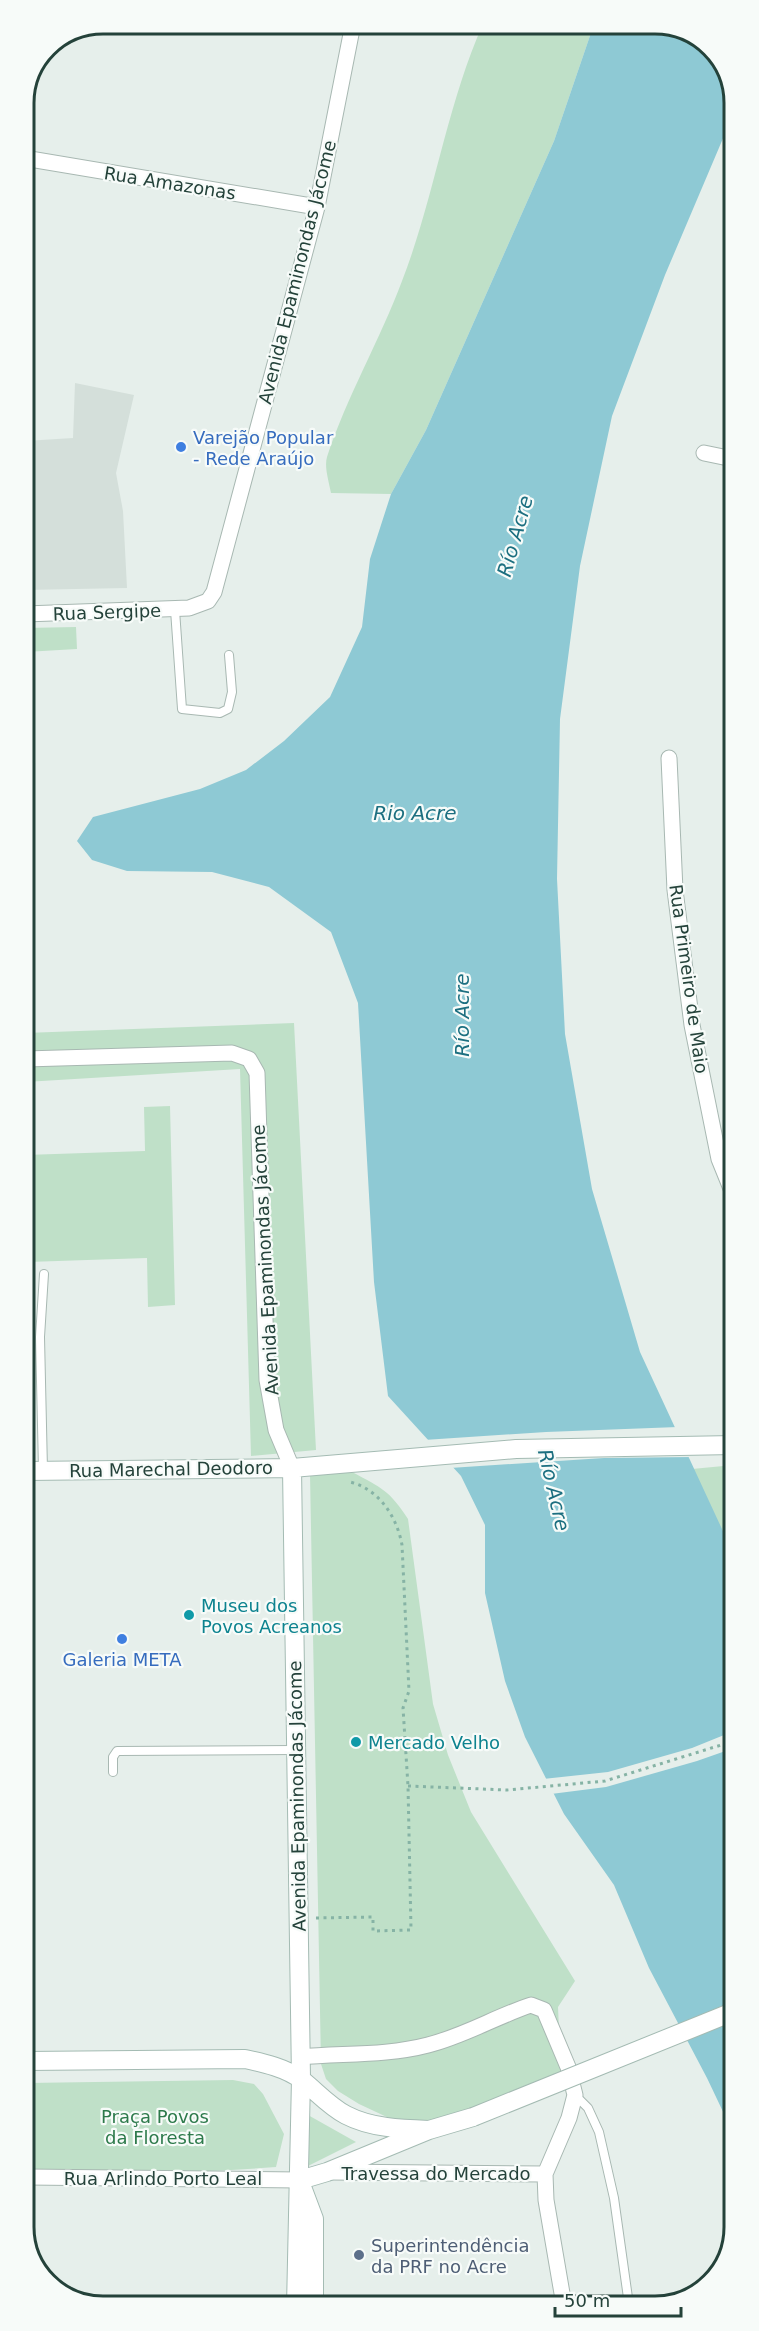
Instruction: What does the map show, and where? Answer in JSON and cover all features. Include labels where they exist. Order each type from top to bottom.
[{"type":"main road","name":"Rua Marechal Deodoro","points":[[34,1471],[292,1468],[516,1449],[724,1445]]},
{"type":"main road","name":"Avenida Epaminondas Jácome","points":[[292,1468],[301,2079],[296,2296]]},
{"type":"main road","points":[[300,2180],[327,2172],[429,2130],[472,2116],[724,2016]]},
{"type":"main road","points":[[34,2061],[245,2059],[274,2066],[301,2079],[332,2107],[349,2117],[391,2128],[429,2130]]},
{"type":"main road","name":"Avenida Epaminondas Jácome","points":[[300,2180],[314,2219],[314,2296]]},
{"type":"street","name":"Avenida Epaminondas Jácome","points":[[182,609],[208,601],[214,592],[317,207],[351,34]]},
{"type":"street","name":"Rua Amazonas","points":[[34,160],[317,207]]},
{"type":"street","points":[[704,453],[724,457]]},
{"type":"street","name":"Rua Sergipe","points":[[34,614],[182,609]]},
{"type":"street","name":"Rua Primeiro de Maio","points":[[669,758],[675,890],[692,1025],[719,1159],[724,1171]]},
{"type":"street","name":"Avenida Epaminondas Jácome","points":[[34,1059],[232,1053],[249,1059],[256,1073],[267,1380],[276,1430],[292,1468]]},
{"type":"street","points":[[300,2057],[380,2054],[425,2046],[466,2034],[531,2005],[544,2010],[568,2067],[575,2095],[569,2118],[545,2174],[546,2200],[562,2296]]},
{"type":"street","name":"Travessa do Mercado","points":[[327,2172],[545,2174]]},
{"type":"street","name":"Rua Arlindo Porto Leal","points":[[34,2177],[300,2180]]},
{"type":"lane","points":[[182,609],[182,709],[220,713],[228,709],[232,692],[229,655]]},
{"type":"lane","points":[[34,1471],[44,1274]]},
{"type":"lane","points":[[113,1772],[113,1756],[117,1751],[296,1750]]},
{"type":"lane","points":[[575,2095],[588,2108],[599,2132],[614,2198],[627,2296]]},
{"type":"path","points":[[316,1918],[373,1917],[373,1930],[411,1930],[408,1786],[403,1708],[410,1691],[402,1545],[399,1530],[384,1503],[359,1484],[339,1482]]},
{"type":"path","points":[[408,1786],[507,1790],[605,1781],[724,1744]]},
{"type":"shaded area","points":[[75,383],[134,395],[116,473],[123,511],[127,588],[34,590],[34,440],[73,438]]},
{"type":"green space","points":[[479,35],[590,35],[554,141],[426,430],[391,494],[331,493],[326,470],[327,457],[344,412],[402,281],[470,55]]},
{"type":"green space","points":[[76,627],[77,649],[34,651],[34,628]]},
{"type":"green space","points":[[294,1023],[316,1450],[251,1456],[240,1069],[34,1081],[34,1033]]},
{"type":"green space","points":[[170,1106],[175,1305],[148,1307],[147,1258],[34,1262],[34,1155],[145,1151],[144,1107]]},
{"type":"green space","points":[[724,1466],[724,1538],[692,1469]]},
{"type":"green space","points":[[352,1472],[384,1491],[408,1519],[433,1704],[448,1755],[471,1812],[575,1981],[558,2007],[561,2073],[471,2110],[430,2122],[389,2118],[359,2104],[338,2091],[326,2079],[321,2064],[310,1474]]},
{"type":"green space","name":"Praça Povos da Floresta","points":[[233,2080],[254,2084],[263,2094],[284,2134],[276,2167],[152,2173],[34,2170],[34,2083]]},
{"type":"green space","points":[[308,2115],[356,2142],[308,2166]]},
{"type":"water","name":"Rio Acre","points":[[590,35],[660,35],[678,38],[698,49],[707,58],[713,65],[722,86],[724,136],[665,275],[612,416],[580,566],[560,719],[557,879],[565,1034],[592,1189],[640,1352],[724,1533],[724,2114],[649,1968],[614,1885],[564,1814],[525,1737],[505,1681],[485,1593],[485,1525],[461,1476],[388,1396],[374,1282],[358,1003],[331,932],[269,887],[212,872],[127,871],[92,860],[77,841],[93,817],[200,789],[246,770],[284,741],[330,697],[362,627],[370,559],[391,494],[426,430],[554,141]]},
{"type":"pier","points":[[678,1427],[693,1457],[604,1458],[450,1468],[424,1440],[546,1432]]},
{"type":"pier","points":[[724,1735],[724,1752],[606,1787],[551,1794],[543,1779],[608,1772],[692,1748]]},
{"type":"place","name":"Varejão Popular - Rede Araújo","points":[[181,447]]},
{"type":"place","name":"Museu dos Povos Acreanos","points":[[189,1615]]},
{"type":"place","name":"Galeria META","points":[[122,1639]]},
{"type":"place","name":"Mercado Velho","points":[[356,1742]]},
{"type":"place","name":"Superintendência da PRF no Acre","points":[[359,2255]]},
{"type":"water label","name":"Río Acre","points":[[515,536]]},
{"type":"water label","name":"Río Acre","points":[[462,1015]]},
{"type":"water label","name":"Río Acre","points":[[554,1490]]}]
